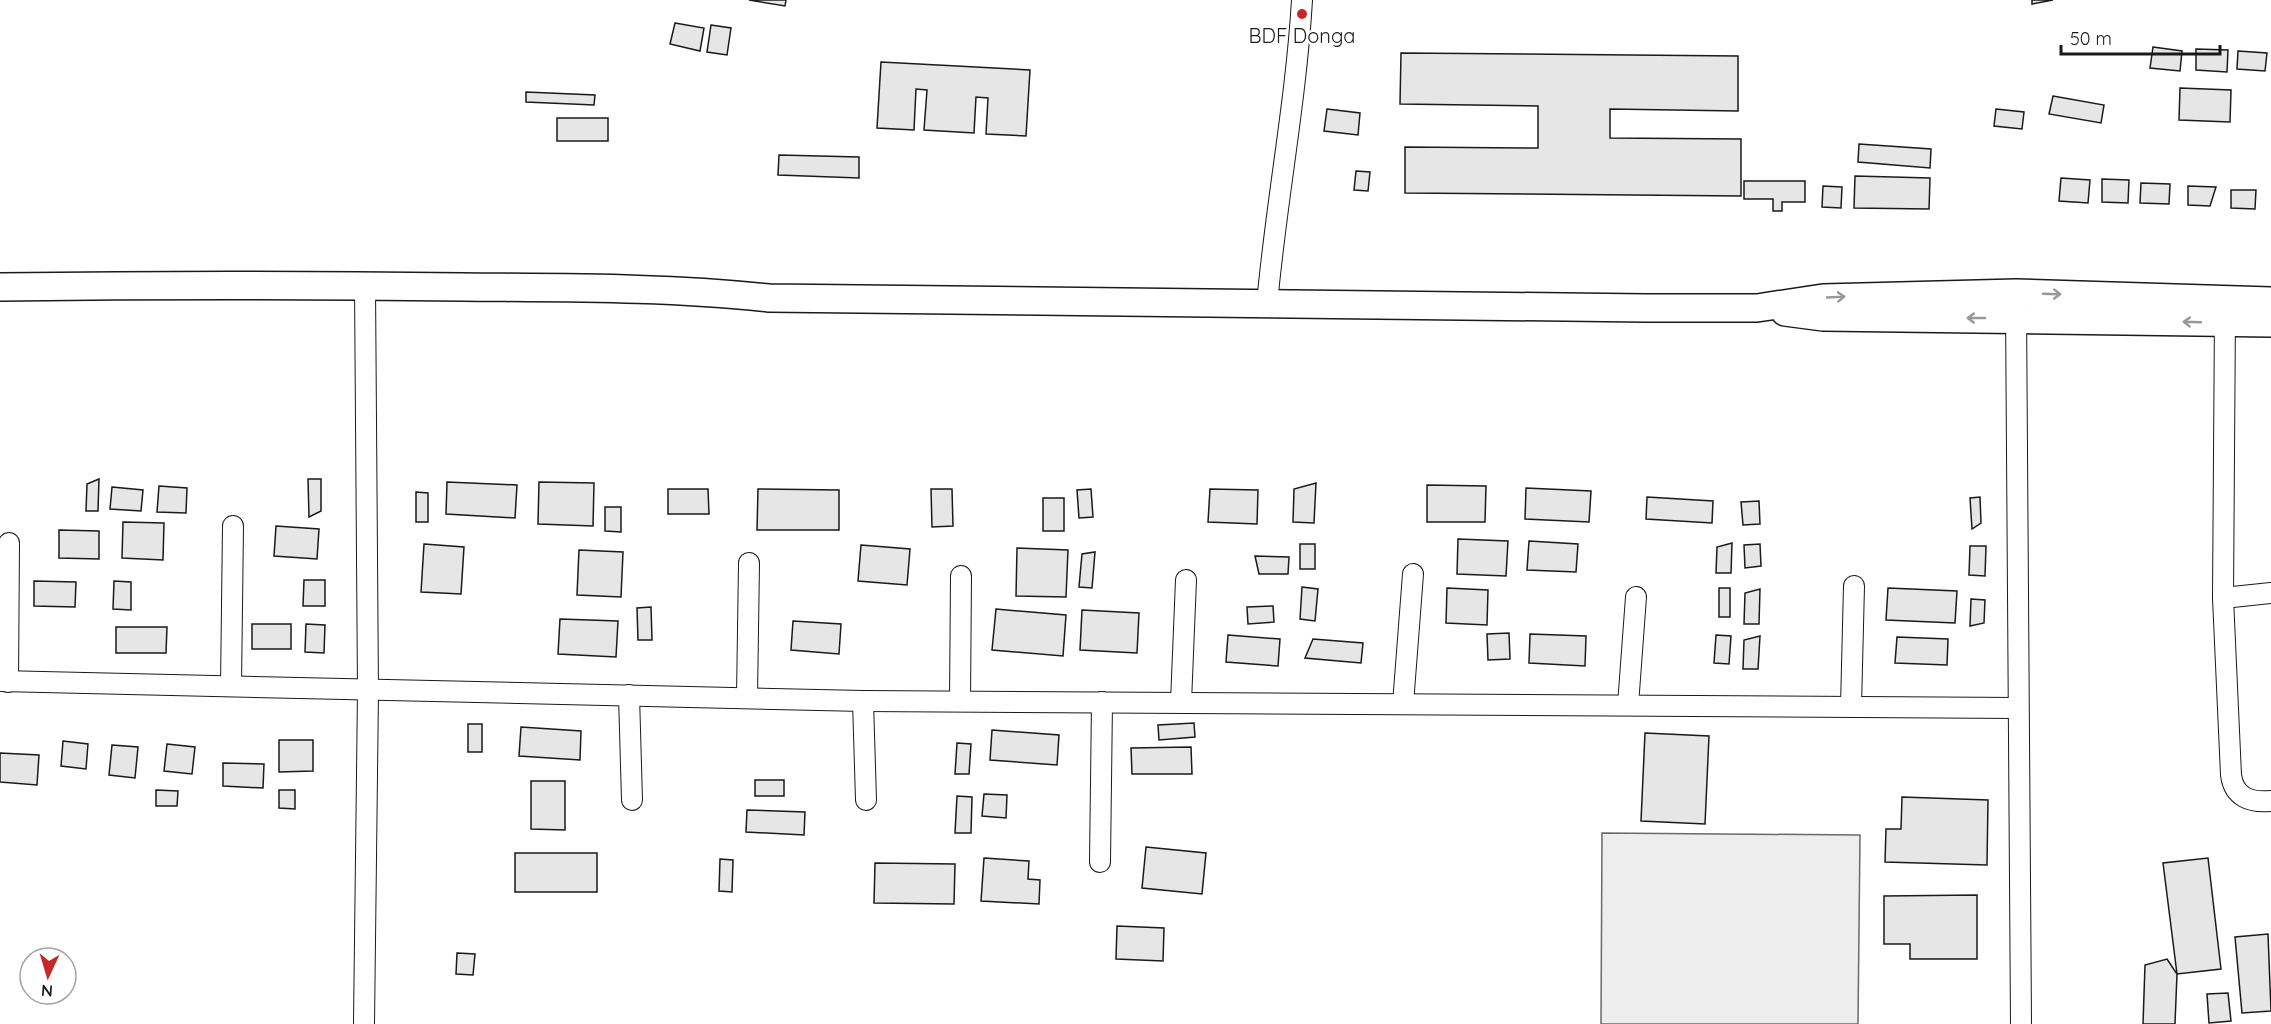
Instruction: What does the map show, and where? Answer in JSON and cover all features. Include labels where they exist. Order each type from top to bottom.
[{"type":"main road","points":[[0,287],[366,295]]},
{"type":"main road","points":[[0,302],[696,290],[769,298],[1757,308],[1823,298],[2225,311],[2271,323]]},
{"type":"main road","points":[[2225,311],[2271,301]]},
{"type":"street","points":[[1267,304],[1275,216],[1299,53],[1302,0]]},
{"type":"street","points":[[364,1024],[368,691],[366,295]]},
{"type":"street","points":[[2016,306],[2021,1024]]},
{"type":"street","points":[[2225,311],[2223,598],[2232,786],[2242,797],[2253,801],[2271,801]]},
{"type":"street","points":[[231,686],[233,526]]},
{"type":"street","points":[[9,543],[4,681],[863,701],[2018,708]]},
{"type":"street","points":[[747,697],[749,563]]},
{"type":"street","points":[[1403,704],[1413,574]]},
{"type":"street","points":[[960,701],[961,576]]},
{"type":"street","points":[[1181,702],[1186,580]]},
{"type":"street","points":[[1851,706],[1854,586]]},
{"type":"street","points":[[2223,598],[2271,593]]},
{"type":"street","points":[[1628,705],[1636,597]]},
{"type":"street","points":[[629,695],[632,800]]},
{"type":"street","points":[[863,701],[866,800]]},
{"type":"street","points":[[1100,862],[1102,702]]},
{"type":"shaded area","points":[[1602,833],[1860,835],[1858,1024],[1601,1024]]},
{"type":"building","points":[[749,0],[786,0],[785,6]]},
{"type":"building","points":[[2032,0],[2053,0],[2032,4]]},
{"type":"building","points":[[675,23],[704,28],[700,51],[670,44]]},
{"type":"building","points":[[711,25],[731,28],[727,55],[707,52]]},
{"type":"building","points":[[2153,47],[2182,51],[2180,71],[2150,68]]},
{"type":"building","points":[[2196,49],[2228,50],[2227,72],[2196,70]]},
{"type":"building","points":[[2238,51],[2267,53],[2265,71],[2237,69]]},
{"type":"building","points":[[1401,53],[1738,56],[1738,111],[1610,109],[1610,138],[1741,139],[1741,196],[1405,193],[1405,147],[1538,148],[1538,106],[1400,104]]},
{"type":"building","points":[[881,62],[1030,70],[1026,136],[986,134],[988,98],[976,97],[974,133],[924,130],[927,90],[916,89],[914,130],[877,128]]},
{"type":"building","points":[[2180,88],[2231,90],[2230,122],[2179,120]]},
{"type":"building","points":[[526,92],[595,95],[594,105],[526,102]]},
{"type":"building","points":[[2053,96],[2104,105],[2101,123],[2049,114]]},
{"type":"building","points":[[1327,109],[1360,113],[1358,135],[1324,131]]},
{"type":"building","points":[[1996,109],[2024,112],[2022,129],[1994,126]]},
{"type":"building","points":[[557,118],[608,118],[608,141],[557,141]]},
{"type":"building","points":[[1859,144],[1931,149],[1930,168],[1858,162]]},
{"type":"building","points":[[779,155],[859,157],[859,178],[778,175]]},
{"type":"building","points":[[1356,171],[1370,172],[1368,191],[1354,190]]},
{"type":"building","points":[[1855,176],[1930,178],[1929,209],[1854,208]]},
{"type":"building","points":[[2061,178],[2090,180],[2088,203],[2059,201]]},
{"type":"building","points":[[2102,179],[2129,180],[2128,203],[2102,202]]},
{"type":"building","points":[[1744,181],[1805,181],[1805,202],[1782,202],[1782,211],[1773,211],[1773,199],[1744,199]]},
{"type":"building","points":[[2141,183],[2170,184],[2169,204],[2140,203]]},
{"type":"building","points":[[1823,186],[1842,187],[1841,208],[1822,207]]},
{"type":"building","points":[[2188,186],[2216,187],[2210,206],[2188,205]]},
{"type":"building","points":[[2231,190],[2256,190],[2255,209],[2231,208]]},
{"type":"building","points":[[99,479],[98,511],[86,511],[87,484]]},
{"type":"building","points":[[308,479],[321,479],[321,511],[309,517]]},
{"type":"building","points":[[447,482],[517,485],[515,518],[446,514]]},
{"type":"building","points":[[539,482],[594,483],[593,526],[538,524]]},
{"type":"building","points":[[1316,483],[1314,523],[1293,522],[1294,489]]},
{"type":"building","points":[[1427,485],[1486,486],[1485,522],[1427,522]]},
{"type":"building","points":[[159,486],[187,488],[186,513],[157,512]]},
{"type":"building","points":[[112,487],[143,490],[141,511],[110,509]]},
{"type":"building","points":[[1526,488],[1591,491],[1589,522],[1525,519]]},
{"type":"building","points":[[668,489],[708,489],[709,514],[668,514]]},
{"type":"building","points":[[758,489],[839,490],[839,530],[757,530]]},
{"type":"building","points":[[931,489],[952,489],[953,526],[932,527]]},
{"type":"building","points":[[1091,489],[1093,517],[1079,518],[1077,490]]},
{"type":"building","points":[[1210,489],[1258,490],[1257,524],[1208,522]]},
{"type":"building","points":[[416,492],[428,493],[428,522],[416,522]]},
{"type":"building","points":[[1647,497],[1713,501],[1712,523],[1646,519]]},
{"type":"building","points":[[1980,497],[1981,523],[1972,529],[1970,498]]},
{"type":"building","points":[[1043,498],[1064,498],[1064,531],[1043,531]]},
{"type":"building","points":[[1759,501],[1760,524],[1743,525],[1741,502]]},
{"type":"building","points":[[605,507],[621,507],[621,532],[605,531]]},
{"type":"building","points":[[123,522],[164,523],[163,560],[122,558]]},
{"type":"building","points":[[276,526],[319,529],[317,559],[274,556]]},
{"type":"building","points":[[59,530],[99,531],[99,559],[59,558]]},
{"type":"building","points":[[1458,539],[1508,541],[1506,576],[1457,574]]},
{"type":"building","points":[[1529,541],[1578,544],[1576,572],[1527,570]]},
{"type":"building","points":[[1732,543],[1731,573],[1716,573],[1717,547]]},
{"type":"building","points":[[424,544],[464,547],[461,594],[421,592]]},
{"type":"building","points":[[1300,544],[1315,544],[1315,569],[1300,569]]},
{"type":"building","points":[[1760,544],[1761,566],[1745,568],[1744,545]]},
{"type":"building","points":[[861,545],[910,549],[907,585],[858,581]]},
{"type":"building","points":[[1970,546],[1986,546],[1985,576],[1969,575]]},
{"type":"building","points":[[1017,548],[1068,550],[1066,597],[1016,596]]},
{"type":"building","points":[[579,550],[623,552],[621,597],[577,595]]},
{"type":"building","points":[[1095,552],[1092,588],[1079,587],[1082,554]]},
{"type":"building","points":[[1255,556],[1289,557],[1288,574],[1259,574]]},
{"type":"building","points":[[304,580],[325,580],[325,606],[303,606]]},
{"type":"building","points":[[34,581],[76,582],[75,607],[34,606]]},
{"type":"building","points":[[114,581],[131,582],[131,610],[113,609]]},
{"type":"building","points":[[1302,587],[1318,589],[1315,621],[1300,619]]},
{"type":"building","points":[[1447,588],[1488,590],[1487,625],[1446,623]]},
{"type":"building","points":[[1719,588],[1730,588],[1730,617],[1719,617]]},
{"type":"building","points":[[1888,588],[1957,591],[1955,623],[1886,620]]},
{"type":"building","points":[[1760,589],[1759,624],[1744,624],[1745,593]]},
{"type":"building","points":[[1971,599],[1985,600],[1984,623],[1970,626]]},
{"type":"building","points":[[1273,606],[1274,622],[1248,624],[1247,607]]},
{"type":"building","points":[[651,607],[652,640],[638,640],[637,608]]},
{"type":"building","points":[[996,609],[1066,615],[1063,656],[992,650]]},
{"type":"building","points":[[1082,610],[1139,613],[1137,653],[1080,650]]},
{"type":"building","points":[[560,619],[618,621],[616,657],[558,654]]},
{"type":"building","points":[[793,621],[841,624],[839,654],[791,650]]},
{"type":"building","points":[[252,624],[291,624],[291,649],[252,649]]},
{"type":"building","points":[[306,624],[325,625],[324,653],[305,652]]},
{"type":"building","points":[[116,627],[167,627],[166,653],[116,653]]},
{"type":"building","points":[[1509,633],[1510,659],[1488,660],[1487,634]]},
{"type":"building","points":[[1530,634],[1586,636],[1585,666],[1529,663]]},
{"type":"building","points":[[1228,635],[1280,639],[1278,666],[1226,662]]},
{"type":"building","points":[[1716,635],[1731,636],[1729,664],[1714,663]]},
{"type":"building","points":[[1760,636],[1758,669],[1743,669],[1744,640]]},
{"type":"building","points":[[1897,637],[1948,639],[1947,665],[1895,663]]},
{"type":"building","points":[[1313,639],[1363,643],[1361,663],[1305,658]]},
{"type":"building","points":[[1194,723],[1195,737],[1159,740],[1158,725]]},
{"type":"building","points":[[468,724],[482,724],[482,752],[468,752]]},
{"type":"building","points":[[521,727],[581,731],[580,760],[519,756]]},
{"type":"building","points":[[992,730],[1059,735],[1057,765],[990,760]]},
{"type":"building","points":[[1645,733],[1709,736],[1705,824],[1641,821]]},
{"type":"building","points":[[279,740],[313,740],[313,771],[279,772]]},
{"type":"building","points":[[63,741],[88,744],[86,769],[61,766]]},
{"type":"building","points":[[957,743],[971,744],[969,774],[955,774]]},
{"type":"building","points":[[167,744],[195,747],[192,774],[164,771]]},
{"type":"building","points":[[112,745],[138,747],[135,778],[109,775]]},
{"type":"building","points":[[1191,747],[1192,774],[1132,774],[1131,748]]},
{"type":"building","points":[[0,753],[39,755],[37,785],[0,782]]},
{"type":"building","points":[[223,763],[264,764],[263,788],[223,786]]},
{"type":"building","points":[[755,780],[784,780],[784,796],[755,796]]},
{"type":"building","points":[[531,781],[565,781],[565,830],[531,829]]},
{"type":"building","points":[[156,790],[178,791],[177,806],[156,806]]},
{"type":"building","points":[[279,790],[295,790],[295,809],[279,808]]},
{"type":"building","points":[[984,794],[1007,795],[1006,818],[982,816]]},
{"type":"building","points":[[957,796],[972,797],[971,833],[955,833]]},
{"type":"building","points":[[1902,797],[1988,800],[1987,865],[1885,862],[1886,829],[1901,829]]},
{"type":"building","points":[[747,810],[805,812],[804,835],[746,832]]},
{"type":"building","points":[[1146,847],[1206,853],[1202,894],[1142,888]]},
{"type":"building","points":[[515,853],[597,853],[597,892],[515,892]]},
{"type":"building","points":[[984,858],[1029,861],[1028,879],[1040,880],[1039,904],[981,901]]},
{"type":"building","points":[[2208,858],[2221,969],[2177,974],[2163,863]]},
{"type":"building","points":[[720,859],[733,860],[732,892],[719,891]]},
{"type":"building","points":[[875,863],[955,864],[954,904],[874,903]]},
{"type":"building","points":[[1977,895],[1977,959],[1910,959],[1910,944],[1884,944],[1884,896]]},
{"type":"building","points":[[1117,926],[1164,928],[1163,961],[1116,959]]},
{"type":"building","points":[[2268,934],[2271,1011],[2242,1013],[2235,937]]},
{"type":"building","points":[[457,953],[475,954],[473,975],[456,974]]},
{"type":"building","points":[[2167,959],[2177,974],[2175,1024],[2143,1024],[2145,965]]},
{"type":"building","points":[[2228,993],[2231,1021],[2209,1023],[2207,994]]},
{"type":"place","name":"BDF Donga","points":[[1302,14]]}]
